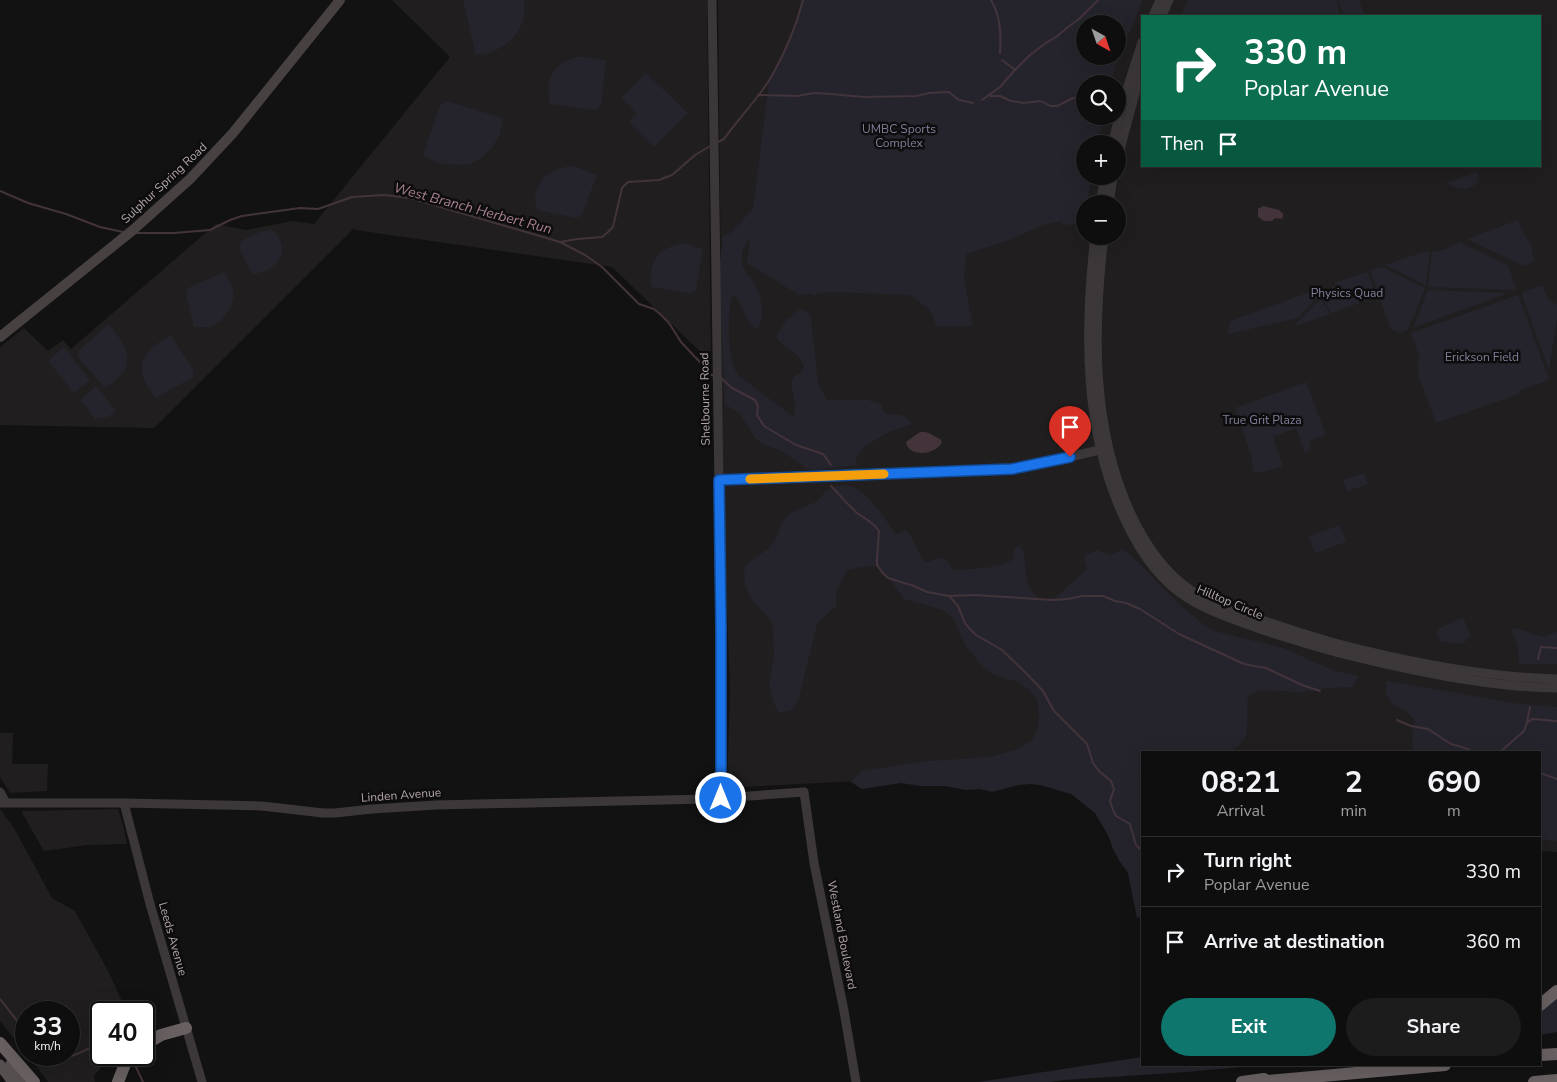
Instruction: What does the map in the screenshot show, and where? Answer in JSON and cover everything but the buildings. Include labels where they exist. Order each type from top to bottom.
[{"type":"highway","points":[[1541,1004],[1557,991]]},
{"type":"highway","points":[[155,1039],[186,1028]]},
{"type":"highway","points":[[0,1043],[34,1082]]},
{"type":"highway","points":[[1541,1055],[1557,1054]]},
{"type":"highway","points":[[118,1082],[124,1066]]},
{"type":"highway","points":[[1242,1082],[1349,1066]]},
{"type":"highway","points":[[1256,1082],[1434,1066]]},
{"type":"highway","points":[[1534,1082],[1557,1080]]},
{"type":"main road","name":"Sulphur Spring Road","points":[[0,337],[129,233],[190,179],[238,126],[340,0]]},
{"type":"main road","points":[[0,1051],[25,1082]]},
{"type":"main road","points":[[0,1066],[13,1082]]},
{"type":"street","name":"Shelbourne Road","points":[[712,0],[721,628],[721,798]]},
{"type":"street","points":[[1153,15],[1160,0]]},
{"type":"street","points":[[1162,15],[1169,0]]},
{"type":"street","points":[[1114,135],[1141,45]]},
{"type":"street","points":[[1124,135],[1141,71]]},
{"type":"street","name":"Hilltop Circle","points":[[1095,245],[1090,291],[1089,333],[1093,411],[1099,450],[1108,480],[1133,537],[1159,574],[1173,587],[1203,607],[1263,630],[1314,646],[1395,666],[1474,680],[1557,688]]},
{"type":"street","name":"Hilltop Circle","points":[[1103,245],[1099,292],[1098,359],[1101,410],[1107,448],[1115,476],[1140,533],[1151,551],[1165,567],[1192,590],[1215,602],[1266,622],[1316,637],[1369,651],[1440,666],[1506,675],[1557,679]]},
{"type":"street","points":[[719,480],[1012,469],[1099,450]]},
{"type":"street","points":[[0,792],[3,803]]},
{"type":"street","name":"Linden Avenue","points":[[3,803],[262,806],[329,813],[436,805],[721,798],[804,792]]},
{"type":"street","name":"Westland Boulevard","points":[[804,792],[814,863],[850,1038],[856,1082]]},
{"type":"street","name":"Leeds Avenue","points":[[124,803],[150,904],[202,1082]]},
{"type":"shaded area","points":[[392,0],[707,0],[711,362],[612,267],[355,230],[354,228],[154,428],[0,425],[0,347],[24,328],[48,351],[63,340],[71,349],[216,224],[246,230],[292,221],[314,224],[450,57]]},
{"type":"shaded area","points":[[718,0],[1557,0],[1557,852],[1541,851],[1541,751],[1141,751],[876,780],[727,788],[730,692],[723,499]]},
{"type":"shaded area","points":[[1263,206],[1279,210],[1283,217],[1281,219],[1275,218],[1272,221],[1264,221],[1258,217],[1258,209]]},
{"type":"shaded area","points":[[920,432],[928,433],[942,442],[935,450],[929,452],[912,451],[906,442]]},
{"type":"shaded area","points":[[0,733],[13,733],[12,764],[48,764],[47,791],[10,793],[0,777]]},
{"type":"shaded area","points":[[0,809],[14,828],[52,898],[75,911],[108,971],[122,1001],[90,1001],[90,1066],[102,1066],[94,1076],[95,1082],[48,1082],[36,1066],[80,1066],[80,1001],[15,1001],[15,1039],[0,1021]]},
{"type":"shaded area","points":[[118,809],[127,844],[88,845],[44,851],[21,811]]},
{"type":"green space","points":[[464,0],[524,0],[523,20],[516,34],[505,45],[491,52],[476,55]]},
{"type":"green space","name":"UMBC Sports Complex","points":[[803,0],[1143,0],[1126,41],[1126,15],[1076,15],[1076,65],[1116,65],[1113,75],[1076,75],[1076,125],[1102,125],[1100,135],[1076,135],[1076,185],[1090,185],[1089,195],[1076,195],[1076,224],[1061,225],[1060,221],[1042,225],[1010,240],[966,254],[964,280],[973,326],[937,327],[930,310],[910,295],[830,292],[817,293],[815,296],[811,294],[799,295],[747,263],[750,238],[746,244],[742,263],[757,288],[761,300],[762,313],[756,330],[747,319],[738,299],[732,295],[729,336],[731,358],[738,375],[794,417],[795,404],[791,383],[794,376],[804,368],[802,361],[795,353],[782,344],[776,336],[786,321],[800,309],[807,312],[811,318],[818,383],[827,400],[868,400],[881,404],[883,410],[888,415],[902,415],[912,424],[891,431],[865,446],[856,458],[857,465],[812,470],[806,468],[783,452],[761,443],[755,438],[740,414],[725,404],[719,270],[723,236],[729,234],[753,209],[769,80],[786,47]]},
{"type":"green space","points":[[1188,0],[1337,0],[1340,15],[1181,15]]},
{"type":"green space","points":[[1338,0],[1359,0],[1365,15],[1344,15]]},
{"type":"green space","points":[[577,57],[606,60],[601,106],[596,110],[550,104],[549,88],[552,74],[562,64]]},
{"type":"green space","points":[[646,73],[688,113],[654,147],[629,122],[637,113],[621,98]]},
{"type":"green space","points":[[447,101],[503,118],[499,136],[491,149],[481,158],[469,164],[437,163],[423,155],[440,105]]},
{"type":"green space","points":[[573,166],[597,175],[582,215],[576,218],[537,210],[536,193],[543,179],[556,170]]},
{"type":"green space","points":[[1478,172],[1478,181],[1471,188],[1463,189],[1446,183]]},
{"type":"green space","points":[[1518,220],[1531,244],[1534,260],[1523,266],[1467,239]]},
{"type":"green space","points":[[272,230],[282,244],[280,258],[269,269],[261,273],[252,274],[239,248],[241,241],[260,232]]},
{"type":"green space","points":[[1459,242],[1508,265],[1516,289],[1428,287],[1432,252],[1446,249]]},
{"type":"green space","points":[[679,244],[687,244],[703,249],[696,290],[691,293],[651,287],[651,271],[655,259],[664,250]]},
{"type":"green space","points":[[1426,251],[1430,252],[1426,286],[1385,265]]},
{"type":"green space","points":[[1382,267],[1425,288],[1406,331],[1397,332],[1391,329],[1370,270]]},
{"type":"green space","points":[[224,272],[233,290],[233,300],[229,310],[214,325],[194,327],[186,294],[188,288]]},
{"type":"green space","name":"Physics Quad","points":[[1367,272],[1377,297],[1331,313],[1322,298],[1337,282]]},
{"type":"green space","points":[[1543,285],[1547,298],[1557,305],[1557,318],[1549,370],[1522,295],[1523,292]]},
{"type":"green space","points":[[1315,290],[1319,296],[1298,318],[1228,334],[1230,321]]},
{"type":"green space","points":[[1429,290],[1508,293],[1413,328]]},
{"type":"green space","name":"Erickson Field","points":[[1518,295],[1549,379],[1521,390],[1519,394],[1436,423],[1419,377],[1419,356],[1411,333]]},
{"type":"green space","points":[[1321,299],[1330,314],[1293,327]]},
{"type":"green space","points":[[109,324],[125,349],[127,363],[125,370],[120,376],[104,387],[78,357],[79,350]]},
{"type":"green space","points":[[171,335],[194,371],[193,377],[156,398],[143,378],[142,362],[152,348]]},
{"type":"green space","points":[[64,347],[90,380],[74,393],[48,361]]},
{"type":"green space","name":"True Grit Plaza","points":[[1306,382],[1325,432],[1323,436],[1309,441],[1311,448],[1305,453],[1296,428],[1273,437],[1283,466],[1264,472],[1253,472],[1251,455],[1235,408]]},
{"type":"green space","points":[[96,386],[116,411],[108,417],[95,419],[80,400]]},
{"type":"green space","points":[[1364,473],[1368,484],[1347,491],[1343,480]]},
{"type":"green space","points":[[837,486],[850,486],[863,492],[895,533],[898,534],[906,530],[926,563],[937,558],[946,559],[953,570],[994,566],[1009,562],[1014,558],[1016,547],[1021,547],[1025,558],[1029,587],[1042,600],[1056,597],[1087,569],[1084,556],[1097,550],[1110,555],[1123,549],[1182,607],[1214,631],[1283,648],[1332,670],[1359,676],[1352,687],[1299,692],[1259,690],[1248,696],[1245,738],[1231,751],[1141,751],[1141,916],[1137,918],[1128,873],[1113,849],[1109,837],[1095,813],[1071,794],[1031,784],[1018,785],[992,792],[980,789],[966,790],[945,786],[920,786],[901,783],[862,789],[851,782],[862,771],[928,761],[993,756],[1019,749],[1031,741],[1038,729],[1037,700],[1029,690],[1018,682],[992,674],[982,666],[965,645],[954,619],[943,610],[904,599],[886,574],[875,566],[848,570],[836,593],[836,606],[817,624],[799,698],[792,710],[779,713],[773,702],[769,684],[774,658],[773,624],[750,597],[745,584],[744,567],[769,548],[777,537],[781,524],[790,513],[816,502],[825,492]]},
{"type":"green space","points":[[1340,525],[1346,542],[1315,553],[1309,536]]},
{"type":"green space","points":[[1463,617],[1471,637],[1465,640],[1466,642],[1460,644],[1437,641],[1440,639],[1437,635],[1439,629]]},
{"type":"green space","points":[[1516,628],[1542,637],[1557,632],[1557,664],[1519,663],[1518,646],[1512,631],[1512,629]]},
{"type":"green space","points":[[1386,681],[1520,704],[1557,707],[1557,841],[1541,839],[1541,751],[1413,751],[1412,734],[1415,721],[1406,711],[1394,705],[1386,694]]},
{"type":"green space","points":[[1557,998],[1557,1032],[1541,1035],[1541,1010]]},
{"type":"green space","points":[[1141,1057],[1141,1066],[1253,1066],[1050,1082],[978,1082]]},
{"type":"waterway","points":[[716,143],[724,139],[770,79],[789,41],[803,0]]},
{"type":"waterway","points":[[991,0],[1000,26],[1000,53]]},
{"type":"waterway","points":[[982,100],[1000,87],[1030,55],[1079,19],[1098,0]]},
{"type":"waterway","points":[[1002,60],[1014,69]]},
{"type":"waterway","points":[[758,95],[797,96],[814,93],[864,97],[916,96],[949,92],[959,100],[973,103]]},
{"type":"waterway","points":[[990,96],[1000,96],[1011,101],[1024,103],[1041,101],[1050,106],[1057,106],[1076,98]]},
{"type":"waterway","points":[[560,242],[602,237],[613,227],[622,188],[628,182],[659,180],[672,175],[695,155],[712,145]]},
{"type":"waterway","name":"West Branch Herbert Run","points":[[0,191],[28,203],[66,214],[100,227],[123,232]]},
{"type":"waterway","name":"West Branch Herbert Run","points":[[135,233],[174,233],[210,230],[242,216],[300,208],[318,209],[352,197],[384,195],[410,198],[560,242],[585,255],[602,267],[639,304],[654,309],[660,314],[669,323],[681,342],[714,376]]},
{"type":"waterway","name":"West Branch Herbert Run","points":[[721,378],[732,388],[755,400],[758,406],[757,415],[764,426],[796,445],[823,454],[831,465]]},
{"type":"waterway","name":"West Branch Herbert Run","points":[[831,486],[857,513],[872,523],[879,531],[877,565],[888,578],[927,592],[949,596],[975,595],[1053,600],[1082,596],[1103,596],[1140,609],[1179,634],[1244,664],[1266,668],[1302,685],[1320,691]]},
{"type":"waterway","points":[[949,596],[958,606],[969,628],[976,635],[1002,650],[1027,674],[1043,691],[1054,711],[1087,744],[1093,763],[1111,781],[1114,789],[1110,801],[1116,816],[1130,824],[1136,845],[1141,850]]},
{"type":"waterway","points":[[1538,659],[1541,647],[1557,648]]},
{"type":"waterway","points":[[1527,722],[1530,707]]},
{"type":"waterway","points":[[1501,751],[1524,731],[1527,723],[1532,719],[1557,721]]},
{"type":"waterway","name":"West Branch Herbert Run","points":[[1397,720],[1411,726],[1428,729],[1451,744],[1471,751]]},
{"type":"waterway","name":"West Branch Herbert Run","points":[[1541,773],[1557,779]]},
{"type":"waterway","points":[[0,999],[15,1018]]},
{"type":"waterway","points":[[80,1053],[90,1048]]},
{"type":"waterway","points":[[135,1066],[143,1082]]},
{"type":"slow traffic","points":[[750,479],[884,474]]},
{"type":"route","points":[[721,798],[719,480],[1012,469],[1070,457]]}]
